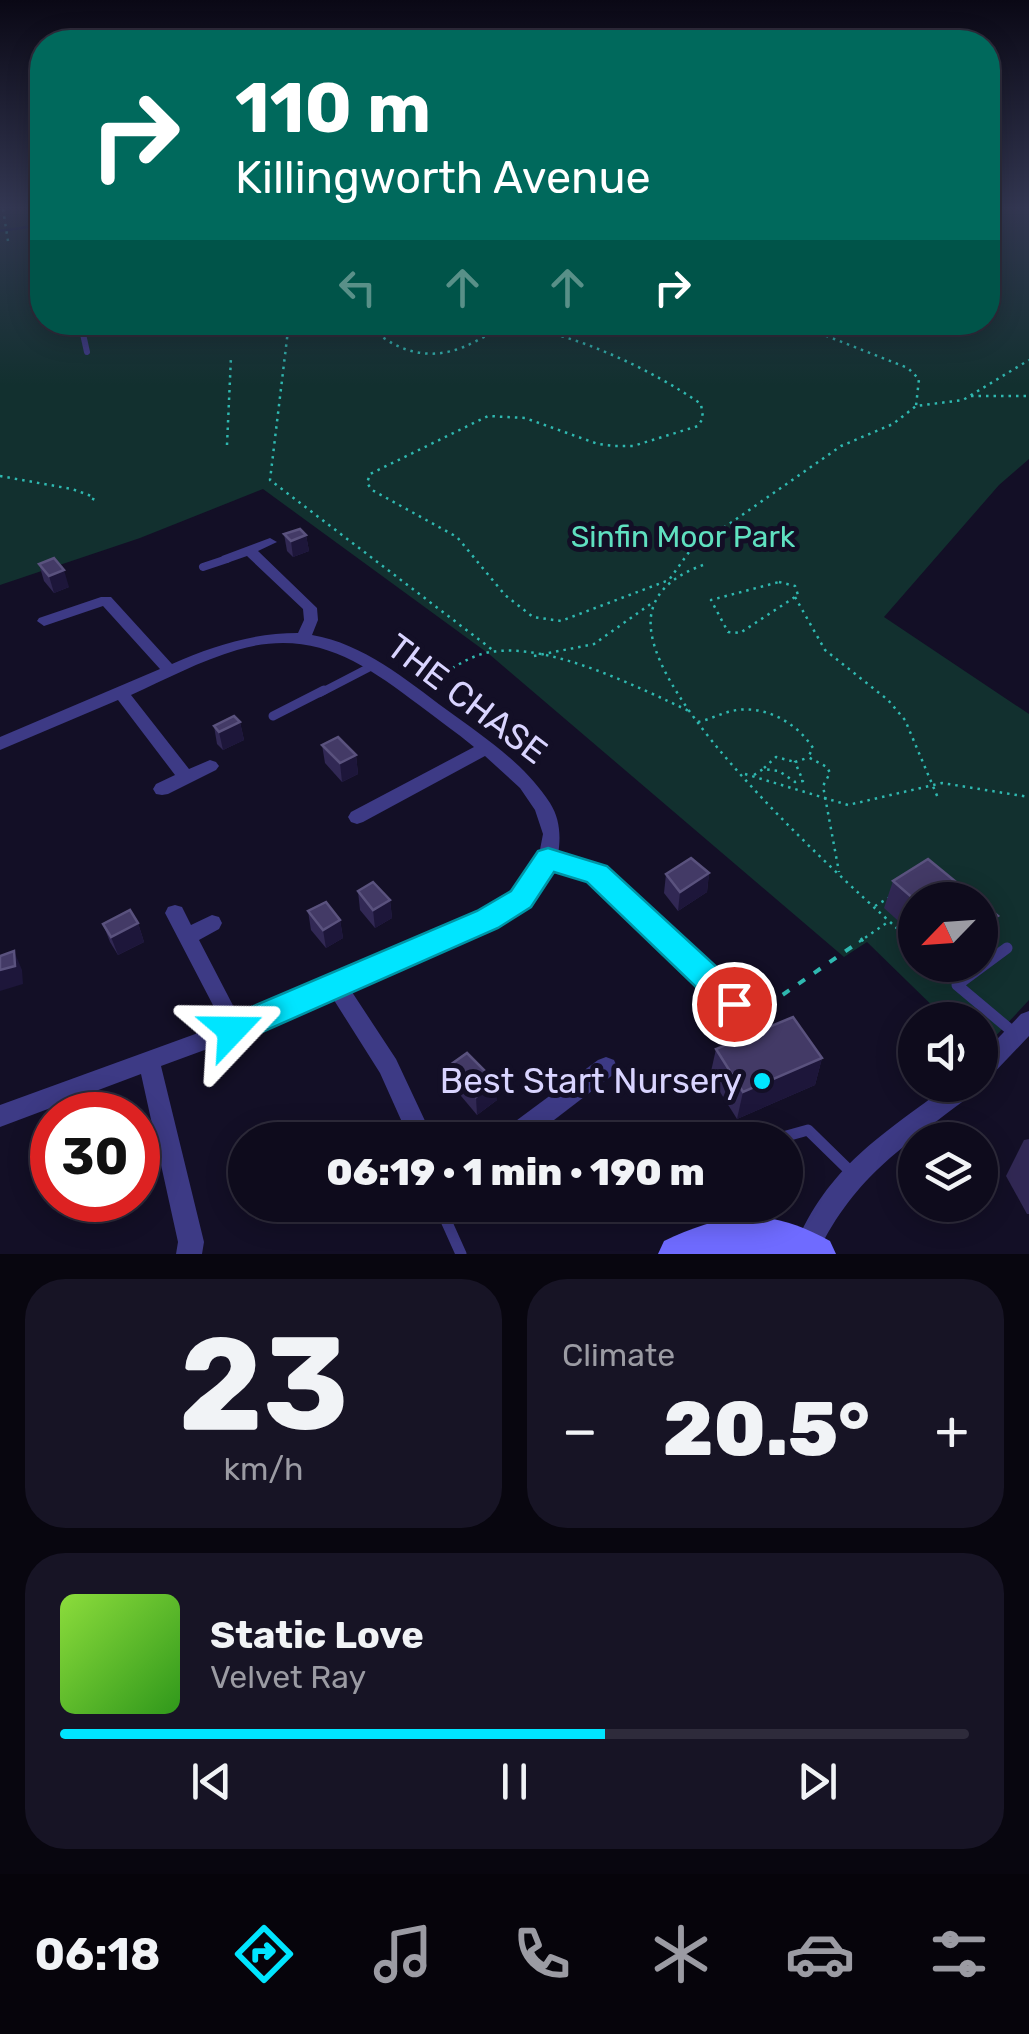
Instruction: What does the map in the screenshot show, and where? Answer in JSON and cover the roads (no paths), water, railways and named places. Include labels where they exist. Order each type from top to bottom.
[{"type":"street","points":[[227,558],[270,542]]},
{"type":"street","points":[[249,550],[310,608],[311,620],[303,638]]},
{"type":"street","points":[[44,621],[106,600],[170,671]]},
{"type":"street","name":"THE CHASE","points":[[0,744],[238,643],[303,638],[340,648],[374,666],[487,747],[531,784],[548,810],[548,859]]},
{"type":"street","points":[[120,692],[186,777]]},
{"type":"street","points":[[357,818],[487,747]]},
{"type":"street","points":[[162,789],[210,766]]},
{"type":"street","points":[[0,1116],[232,1030],[488,920],[521,899],[548,859],[597,874],[726,980],[734,1004]]},
{"type":"street","points":[[175,913],[225,1008],[232,1030]]},
{"type":"street","points":[[188,936],[212,924]]},
{"type":"street","points":[[336,985],[388,1066],[414,1122]]},
{"type":"street","points":[[998,1054],[1023,1028]]},
{"type":"street","points":[[149,1062],[191,1242],[189,1254]]},
{"type":"street","points":[[533,1122],[606,1067]]},
{"type":"street","points":[[677,1254],[724,1236],[752,1233],[779,1237],[812,1251],[823,1210],[854,1174],[905,1128],[943,1102]]},
{"type":"lane","points":[[83,335],[87,352]]},
{"type":"lane","points":[[203,567],[227,558]]},
{"type":"lane","points":[[273,716],[374,666]]},
{"type":"lane","points":[[1007,948],[958,984],[1023,1028]]},
{"type":"lane","points":[[803,1131],[808,1130],[854,1174]]},
{"type":"lane","points":[[447,1222],[461,1254]]},
{"type":"place","name":"Best Start Nursery","points":[[762,1081]]},
{"type":"park label","name":"Sinfin Moor Park","points":[[683,537]]}]
